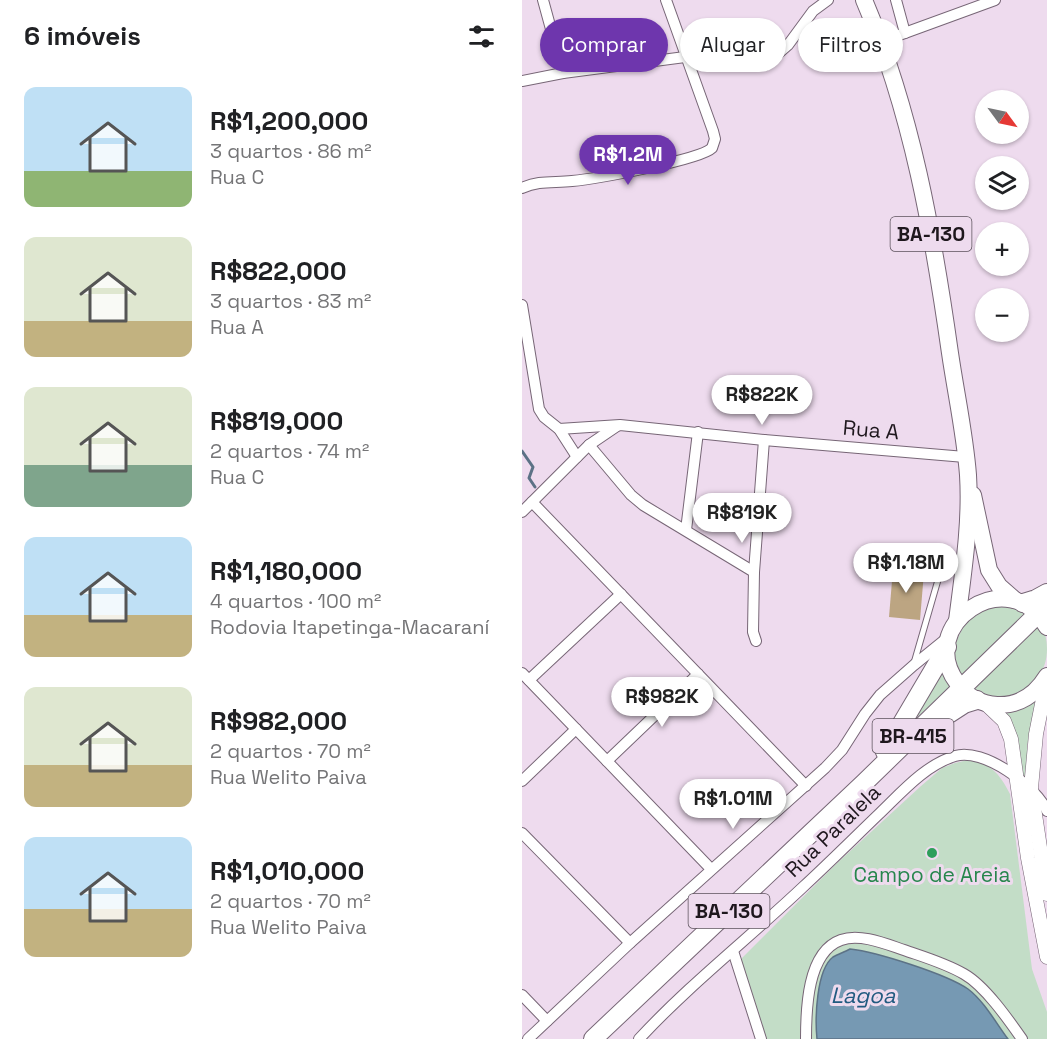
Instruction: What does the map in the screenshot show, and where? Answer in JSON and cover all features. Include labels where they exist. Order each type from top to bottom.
[{"type":"highway","points":[[1034,610],[1036,599],[1047,593]]},
{"type":"highway","name":"BR-415","points":[[975,698],[1034,610]]},
{"type":"highway","points":[[864,783],[898,732],[948,642]]},
{"type":"highway","points":[[864,783],[947,714],[975,698]]},
{"type":"highway","name":"BA-130","points":[[593,1039],[864,783]]},
{"type":"main road","name":"BA-130","points":[[864,0],[871,18]]},
{"type":"main road","name":"BA-130","points":[[890,72],[902,106],[921,185],[939,278],[968,476],[967,536],[957,621]]},
{"type":"main road","points":[[968,476],[989,570],[999,586],[1034,610]]},
{"type":"main road","points":[[1034,610],[996,598],[978,603],[957,621],[948,642],[947,656],[951,674],[975,698],[1004,721],[1008,728],[1018,780],[1028,858],[1047,957]]},
{"type":"main road","points":[[975,698],[1004,705],[1022,700],[1037,690],[1047,677]]},
{"type":"main road","points":[[1047,677],[1036,734],[1031,788],[1047,894]]},
{"type":"street","points":[[543,0],[563,73]]},
{"type":"street","points":[[666,0],[680,42]]},
{"type":"street","points":[[786,47],[813,11],[828,0]]},
{"type":"street","points":[[896,0],[905,33],[995,0]]},
{"type":"street","points":[[522,81],[563,73],[680,58]]},
{"type":"street","points":[[522,188],[546,181],[570,182],[651,167],[704,154],[712,148],[715,139],[691,72]]},
{"type":"street","points":[[522,305],[539,409],[544,417],[559,429],[577,457]]},
{"type":"street","points":[[522,512],[589,445],[620,425]]},
{"type":"street","name":"Rua A","points":[[559,429],[620,425],[965,457]]},
{"type":"street","points":[[686,530],[698,432]]},
{"type":"street","points":[[756,641],[753,632],[754,572],[764,440]]},
{"type":"street","points":[[589,445],[637,500],[754,572]]},
{"type":"street","points":[[532,502],[806,786]]},
{"type":"street","points":[[621,594],[525,677],[711,869]]},
{"type":"street","points":[[528,1039],[711,869],[806,786],[842,750],[872,704],[914,665],[948,642]]},
{"type":"street","points":[[607,761],[698,674]]},
{"type":"street","points":[[522,781],[576,729]]},
{"type":"street","name":"Rua Paralela","points":[[639,1039],[910,785],[940,762],[956,755],[982,756],[1031,788]]},
{"type":"street","points":[[1031,788],[1043,802],[1047,811]]},
{"type":"street","points":[[522,832],[630,943]]},
{"type":"street","points":[[806,1039],[806,1016],[812,975],[817,962],[826,950],[840,940],[859,938],[887,945],[966,975],[988,995],[1022,1039]]},
{"type":"street","points":[[733,951],[761,1039]]},
{"type":"street","points":[[522,995],[547,1021]]},
{"type":"lane","points":[[914,665],[940,573],[965,555]]},
{"type":"green space","points":[[997,604],[1030,612],[960,679],[953,648],[968,617]]},
{"type":"green space","points":[[1039,623],[1046,638],[1047,649],[1043,668],[1033,684],[1018,693],[999,697],[987,697],[972,689]]},
{"type":"green space","points":[[945,664],[951,686],[911,723]]},
{"type":"green space","points":[[1039,693],[1027,746],[1027,776],[1021,776],[996,708]]},
{"type":"green space","points":[[968,760],[989,766],[1003,781],[1010,794],[1032,969],[1047,1012],[1047,1039],[760,1039],[737,970],[742,958],[835,865],[921,786],[942,768]]},
{"type":"water","name":"Lagoa","points":[[850,949],[911,964],[958,983],[979,1000],[1008,1039],[817,1039],[818,995],[823,972],[833,957]]},
{"type":"building","points":[[893,569],[924,572],[920,620],[889,617]]},
{"type":"waterway","points":[[522,451],[533,467],[529,478],[535,487]]},
{"type":"place","name":"Campo de Areia","points":[[932,853]]}]
